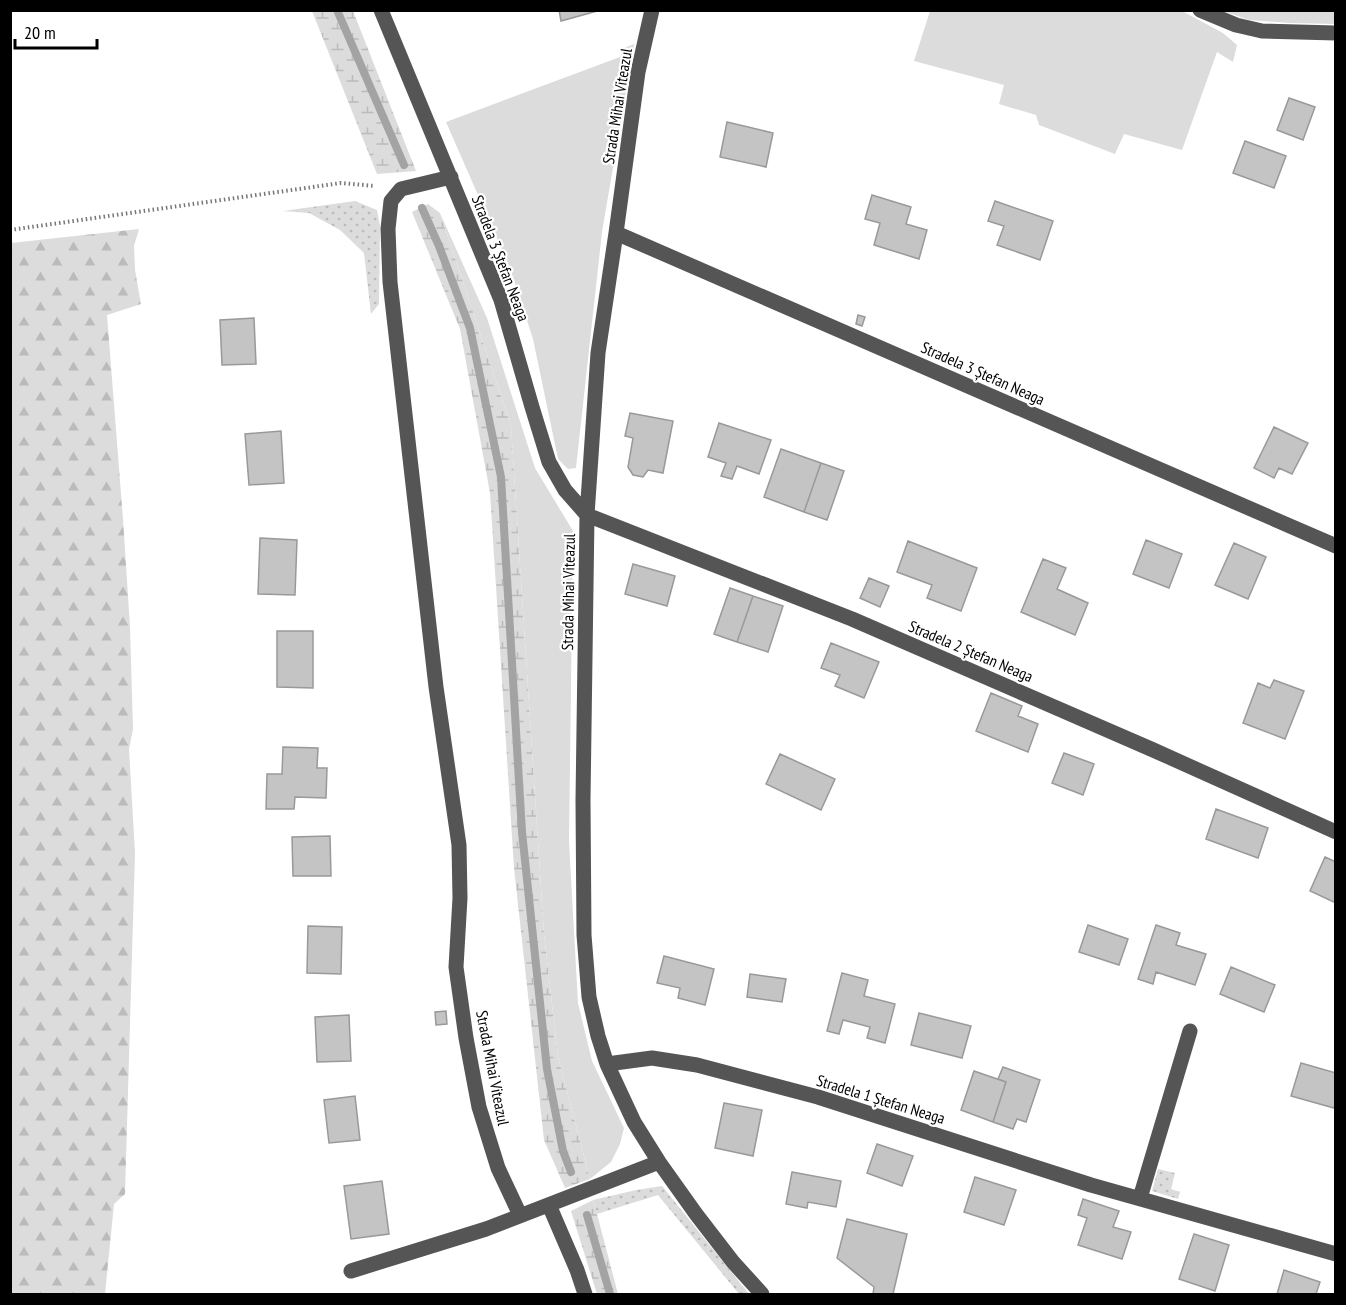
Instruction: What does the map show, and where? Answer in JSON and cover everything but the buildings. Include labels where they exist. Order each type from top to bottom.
[{"type":"street","name":"Stradela 3 Ștefan Neaga","points":[[381,10],[501,300],[549,462],[565,490],[587,516]]},
{"type":"street","name":"Strada Mihai Viteazul","points":[[652,10],[638,72],[598,353],[587,516],[583,800],[584,935],[589,997],[607,1064],[634,1122],[659,1162],[733,1262],[762,1294]]},
{"type":"street","points":[[1200,10],[1236,25],[1262,31],[1335,33]]},
{"type":"street","points":[[400,189],[451,177]]},
{"type":"street","name":"Strada Mihai Viteazul","points":[[400,189],[391,201],[388,229],[390,282],[436,687],[459,845],[456,967],[479,1107],[498,1168],[520,1215]]},
{"type":"street","name":"Stradela 3 Ștefan Neaga","points":[[616,233],[1335,546]]},
{"type":"street","name":"Stradela 2 Ștefan Neaga","points":[[587,516],[852,619],[1335,832]]},
{"type":"street","points":[[1140,1198],[1190,1031]]},
{"type":"street","name":"Stradela 1 Ștefan Neaga","points":[[607,1064],[652,1058],[697,1065],[818,1097],[1091,1185],[1335,1254]]},
{"type":"street","points":[[351,1271],[486,1229],[659,1162]]},
{"type":"street","points":[[549,1205],[585,1294]]},
{"type":"path","points":[[10,230],[341,183],[400,189]]},
{"type":"green space","points":[[312,11],[353,11],[416,171],[377,174]]},
{"type":"green space","points":[[930,11],[1182,11],[1223,33],[1237,45],[1233,62],[1217,52],[1182,150],[1124,134],[1115,154],[1039,125],[1036,115],[999,104],[1004,85],[914,61]]},
{"type":"green space","points":[[1223,11],[1335,11],[1335,24],[1249,20]]},
{"type":"green space","points":[[634,44],[602,232],[576,468],[568,469],[558,459],[533,339],[510,268],[446,122],[620,57],[624,48]]},
{"type":"green space","points":[[355,201],[377,210],[380,226],[379,304],[371,314],[364,253],[340,230],[309,213],[283,211]]},
{"type":"green space","points":[[428,204],[440,213],[511,426],[544,934],[558,1057],[590,1179],[565,1188],[544,1140],[514,868],[490,493],[460,329],[412,212]]},
{"type":"green space","points":[[440,213],[487,318],[535,468],[573,531],[569,842],[578,1003],[592,1061],[624,1128],[620,1144],[611,1162],[590,1179],[558,1057],[544,934],[511,426]]},
{"type":"green space","points":[[139,229],[134,246],[135,270],[141,304],[107,315],[130,627],[133,729],[129,749],[135,853],[125,1194],[114,1204],[105,1294],[11,1294],[11,243]]},
{"type":"green space","points":[[1158,1169],[1175,1173],[1171,1189],[1180,1192],[1178,1199],[1152,1191]]},
{"type":"green space","points":[[662,1186],[749,1294],[739,1294],[658,1195],[597,1214],[593,1200]]},
{"type":"green space","points":[[593,1200],[618,1294],[597,1294],[571,1211]]},
{"type":"waterway","points":[[337,10],[404,165]]},
{"type":"waterway","points":[[422,208],[470,328],[501,477],[522,832],[547,1069],[563,1151],[571,1172]]},
{"type":"waterway","points":[[587,1215],[610,1294]]}]
